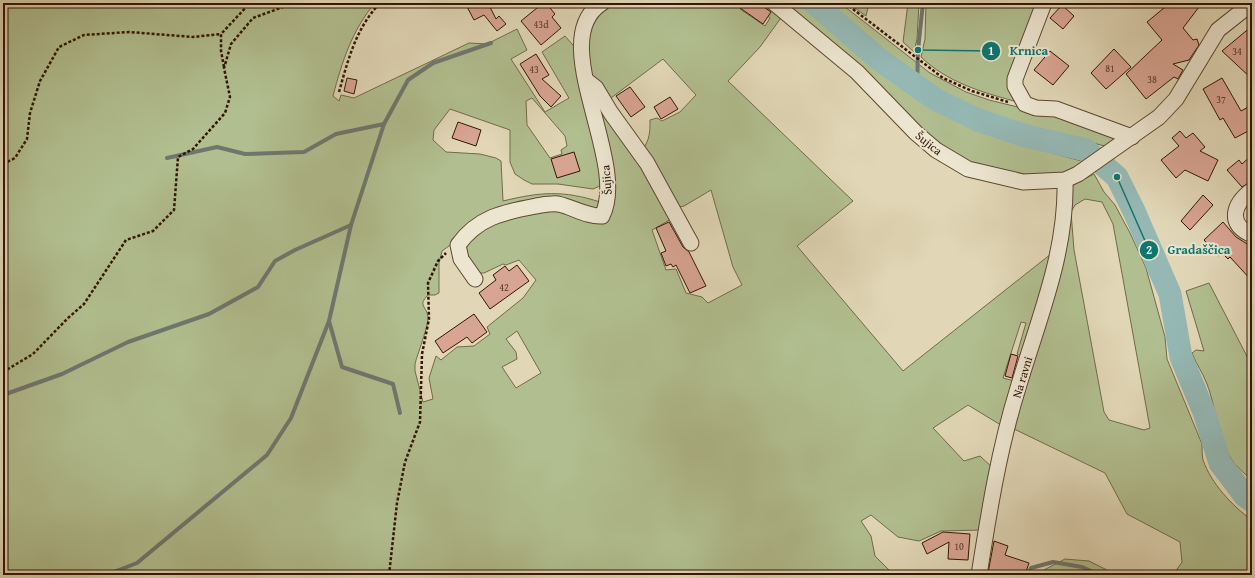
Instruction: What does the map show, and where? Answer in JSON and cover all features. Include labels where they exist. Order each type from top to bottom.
[{"type":"street","name":"Šujica","points":[[458,245],[467,232],[486,219],[532,207],[555,203],[593,217],[602,216],[609,194],[606,170],[580,45],[583,27],[590,13],[602,3]]},
{"type":"street","name":"Šujica","points":[[774,3],[857,72],[916,133],[936,150],[968,169],[1023,182],[1071,177]]},
{"type":"street","points":[[1044,3],[1015,79],[1015,86],[1025,104],[1036,108],[1056,109],[1132,137]]},
{"type":"street","points":[[1071,177],[1114,150],[1158,117],[1176,99],[1218,30],[1252,3]]},
{"type":"street","points":[[587,81],[596,88],[611,113],[647,164],[691,243]]},
{"type":"street","name":"Na ravni","points":[[979,575],[988,516],[1008,426],[1017,389],[1050,288],[1062,234],[1071,177]]},
{"type":"street","points":[[1252,190],[1242,198],[1237,206],[1235,217],[1240,227],[1252,235]]},
{"type":"street","points":[[458,245],[461,259],[475,279]]},
{"type":"path","points":[[3,164],[15,158],[27,139],[30,112],[40,81],[59,47],[84,35],[129,32],[193,37],[221,34],[250,3]]},
{"type":"path","points":[[224,68],[230,44],[253,18],[294,3]]},
{"type":"path","points":[[338,92],[356,38],[364,23],[380,3]]},
{"type":"path","points":[[845,3],[943,78],[972,91],[1014,104],[1025,104]]},
{"type":"path","points":[[3,372],[33,354],[68,318],[84,304],[126,240],[153,231],[174,210],[178,157],[193,148],[225,113],[230,97],[221,51],[221,34]]},
{"type":"path","points":[[389,575],[397,503],[405,462],[420,422],[422,354],[430,319],[428,283],[438,261],[448,250],[458,245]]},
{"type":"green space","points":[[3,3],[375,3],[360,24],[344,59],[333,96],[339,101],[341,95],[354,98],[469,43],[487,44],[517,29],[527,50],[511,59],[545,112],[569,98],[542,52],[565,36],[578,51],[603,176],[600,186],[593,189],[558,184],[532,184],[524,180],[515,174],[510,162],[510,130],[450,109],[434,130],[433,140],[446,152],[480,154],[496,158],[501,161],[503,201],[540,194],[563,194],[587,198],[603,204],[598,214],[566,202],[546,199],[485,215],[462,232],[453,243],[442,251],[439,263],[439,293],[435,295],[428,295],[423,302],[428,321],[415,364],[415,371],[423,402],[433,399],[429,378],[436,356],[441,360],[457,347],[474,346],[490,334],[487,327],[523,298],[536,280],[519,260],[506,265],[503,264],[484,273],[478,273],[467,260],[464,250],[467,240],[474,233],[485,226],[536,210],[548,208],[567,210],[596,223],[605,221],[609,216],[613,205],[612,176],[592,91],[595,90],[609,114],[643,164],[673,218],[652,230],[666,270],[676,269],[686,293],[702,297],[708,303],[742,285],[733,267],[711,190],[684,206],[675,208],[642,150],[647,143],[649,136],[650,120],[657,118],[662,121],[680,112],[696,95],[663,59],[607,101],[592,80],[584,56],[585,29],[588,21],[595,13],[608,3],[744,3],[740,9],[765,26],[770,18],[751,3],[764,3],[783,15],[760,47],[728,81],[853,201],[797,246],[903,371],[1056,250],[1047,285],[1024,357],[1017,354],[1026,323],[1021,322],[1003,378],[1018,382],[1004,427],[968,405],[933,428],[964,461],[980,456],[994,469],[981,530],[941,531],[919,541],[898,537],[871,515],[861,521],[871,536],[875,556],[894,575],[3,575]],"holes":[[[532,98],[565,136],[567,146],[561,150],[562,154],[550,158],[527,125],[526,101]],[[517,331],[541,373],[516,388],[502,367],[517,359],[516,352],[506,339]]]},
{"type":"green space","points":[[782,3],[802,3],[905,91],[949,116],[1005,140],[1085,162],[1073,171],[1036,177],[968,162],[937,144]]},
{"type":"green space","points":[[823,3],[840,3],[930,73],[966,92],[989,100],[1071,120],[1121,138],[1109,147],[995,119],[940,96],[925,80],[906,66],[892,60]]},
{"type":"green space","points":[[848,3],[869,3],[866,16]]},
{"type":"green space","points":[[908,3],[919,3],[917,39],[914,52],[903,42]]},
{"type":"green space","points":[[926,3],[1042,3],[1014,101],[977,90],[953,80],[931,66],[921,57],[925,39]]},
{"type":"green space","points":[[1094,174],[1104,192],[1115,205],[1130,233],[1146,268],[1165,337],[1167,359],[1202,444],[1203,460],[1211,477],[1223,493],[1237,508],[1252,520],[1252,575],[1173,575],[1182,562],[1180,542],[1127,514],[1105,473],[1012,428],[1073,185]],"holes":[[[1085,199],[1102,202],[1113,224],[1150,428],[1144,430],[1109,420],[1104,412],[1074,250],[1071,212],[1075,205]]]},
{"type":"green space","points":[[1209,283],[1252,366],[1252,480],[1234,463],[1228,454],[1221,435],[1207,384],[1192,353],[1196,350],[1204,351],[1186,291]]},
{"type":"green space","points":[[1065,559],[1089,561],[1117,575],[1040,575],[1044,570]]},
{"type":"building","points":[[465,3],[488,3],[496,19],[499,16],[506,24],[497,31],[484,15],[474,20]]},
{"type":"building","points":[[543,3],[546,3],[555,14],[552,17],[561,28],[541,45],[521,21]]},
{"type":"building","points":[[733,3],[758,3],[771,12],[763,24]]},
{"type":"building","points":[[1170,3],[1202,3],[1183,28],[1193,40],[1197,39],[1199,45],[1189,60],[1173,64],[1183,70],[1178,79],[1174,77],[1146,99],[1126,74],[1162,40],[1147,22]]},
{"type":"building","points":[[1062,5],[1074,16],[1063,29],[1050,18]]},
{"type":"building","points":[[1252,26],[1252,79],[1222,51]]},
{"type":"building","points":[[1114,49],[1131,67],[1106,89],[1091,73]]},
{"type":"building","points":[[1050,51],[1069,66],[1053,85],[1034,70]]},
{"type":"building","points":[[536,54],[549,75],[542,79],[561,96],[551,107],[540,96],[520,64]]},
{"type":"building","points":[[347,78],[357,80],[354,94],[344,91]]},
{"type":"building","points":[[1222,78],[1241,111],[1252,105],[1252,129],[1235,138],[1223,118],[1220,120],[1203,89]]},
{"type":"building","points":[[630,87],[645,107],[631,117],[616,96]]},
{"type":"building","points":[[670,97],[678,109],[661,119],[654,107]]},
{"type":"building","points":[[458,122],[481,130],[476,146],[452,138]]},
{"type":"building","points":[[1180,131],[1186,138],[1193,133],[1205,147],[1200,151],[1218,160],[1208,181],[1185,170],[1176,178],[1161,160],[1179,146],[1172,138]]},
{"type":"building","points":[[574,152],[580,171],[557,178],[551,159]]},
{"type":"building","points":[[1252,155],[1252,181],[1242,187],[1227,170],[1239,160],[1242,164]]},
{"type":"building","points":[[1203,195],[1213,205],[1190,230],[1181,221]]},
{"type":"building","points":[[669,222],[683,247],[689,252],[706,286],[690,293],[676,265],[673,267],[671,264],[666,266],[661,253],[666,251],[656,228]]},
{"type":"building","points":[[1223,222],[1236,237],[1252,247],[1252,281],[1230,257],[1228,259],[1222,253],[1218,256],[1204,240]]},
{"type":"building","points":[[517,265],[529,281],[490,309],[479,293],[496,280],[493,275],[505,266],[509,271]]},
{"type":"building","points":[[474,314],[487,332],[472,343],[467,337],[443,353],[435,341]]},
{"type":"building","points":[[1011,354],[1018,356],[1012,378],[1005,376]]},
{"type":"building","points":[[943,532],[970,534],[968,560],[948,559],[949,542],[927,554],[922,543]]},
{"type":"building","points":[[994,541],[1008,546],[1005,555],[1029,563],[1025,575],[995,575],[988,573]]},
{"type":"waterway","points":[[814,3],[880,60],[935,99],[978,120],[1026,136],[1086,150],[1117,177],[1134,211],[1170,294],[1181,357],[1204,412],[1220,463],[1245,496],[1252,501]]},
{"type":"waterway","points":[[917,87],[918,50],[923,3]]},
{"type":"waterway","points":[[106,575],[137,563],[267,455],[291,418],[329,321],[351,225],[384,124],[408,80],[433,63],[491,43]]},
{"type":"waterway","points":[[167,158],[217,147],[245,154],[304,152],[336,134],[384,124]]},
{"type":"waterway","points":[[3,395],[62,374],[128,342],[209,314],[258,287],[275,261],[295,250],[351,225]]},
{"type":"waterway","points":[[329,321],[342,367],[393,384],[400,413]]},
{"type":"waterway","points":[[1028,575],[1031,568],[1053,562],[1082,567],[1100,575]]},
{"type":"place","name":"Krnica","points":[[918,50]]},
{"type":"place","name":"Gradaščica","points":[[1117,177]]}]
